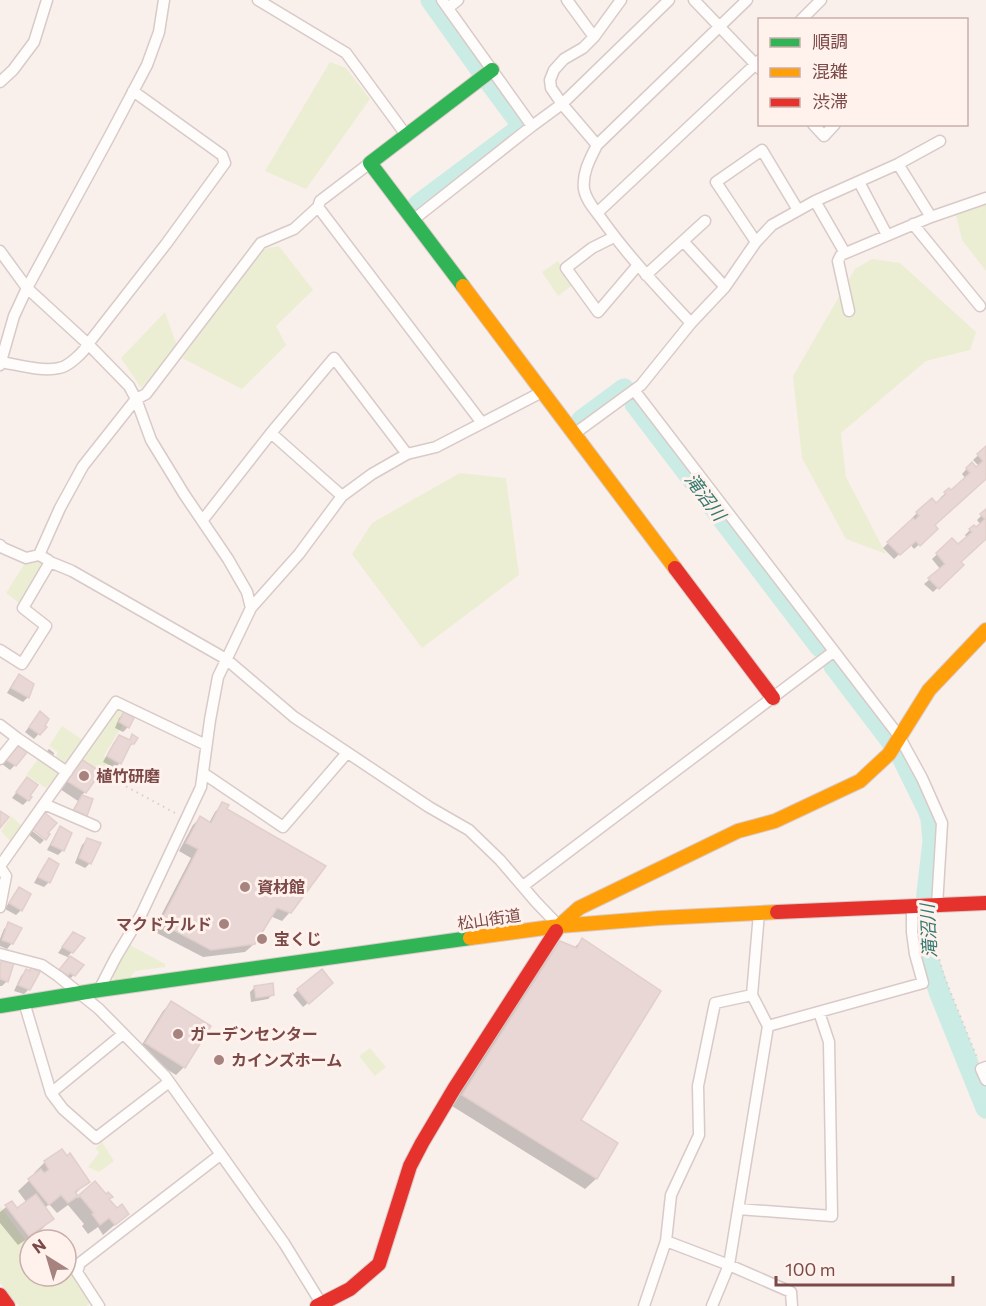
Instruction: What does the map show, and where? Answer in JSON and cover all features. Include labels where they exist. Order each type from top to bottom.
[{"type":"street","points":[[0,82],[13,70],[34,42],[47,0]]},
{"type":"street","points":[[133,91],[222,155],[225,163],[84,352],[61,368],[1,364],[15,316],[27,288],[108,139],[133,91],[147,65],[159,32],[164,0]]},
{"type":"street","points":[[258,0],[346,53],[406,135]]},
{"type":"street","points":[[458,0],[445,4],[532,126]]},
{"type":"street","points":[[567,0],[594,37]]},
{"type":"street","points":[[597,145],[562,104],[551,88],[550,80],[554,69],[564,58],[583,48],[594,37],[621,0]]},
{"type":"street","points":[[412,220],[562,104],[669,0]]},
{"type":"street","points":[[597,213],[758,64],[694,0]]},
{"type":"street","points":[[691,323],[614,237],[587,199],[584,188],[586,168],[597,145],[747,0]]},
{"type":"street","points":[[806,18],[821,0]]},
{"type":"street","points":[[39,555],[60,508],[83,466],[136,399],[146,394],[261,243],[294,229],[318,207],[320,201],[492,70]]},
{"type":"street","points":[[815,126],[824,136],[833,126]]},
{"type":"street","points":[[574,434],[641,385],[691,323],[725,287],[756,242],[772,225],[815,201],[898,164],[940,141]]},
{"type":"street","points":[[756,242],[716,182],[762,150],[798,210]]},
{"type":"street","points":[[370,163],[773,698]]},
{"type":"street","points":[[898,164],[931,217]]},
{"type":"street","points":[[859,182],[887,235]]},
{"type":"street","points":[[849,310],[838,261],[841,255],[913,224],[986,198]]},
{"type":"street","points":[[815,201],[845,253]]},
{"type":"street","points":[[318,207],[482,423]]},
{"type":"street","points":[[646,275],[705,221]]},
{"type":"street","points":[[913,224],[980,306]]},
{"type":"street","points":[[614,237],[591,248],[566,268],[598,312],[638,265]]},
{"type":"street","points":[[683,241],[725,287]]},
{"type":"street","points":[[0,251],[27,288],[88,344],[129,386],[151,440],[228,560],[247,592],[251,608]]},
{"type":"street","points":[[202,521],[334,358],[407,454]]},
{"type":"street","points":[[634,390],[899,736],[922,778],[942,824],[935,906]]},
{"type":"street","points":[[99,990],[141,915],[201,787],[218,677],[251,608],[299,554],[342,496],[372,474],[407,454],[436,447],[542,392]]},
{"type":"street","points":[[271,433],[342,496]]},
{"type":"street","points":[[0,545],[27,558],[39,555],[72,571],[226,659],[294,717],[429,807],[469,830],[500,860],[560,926]]},
{"type":"street","points":[[0,650],[22,664],[46,626],[23,608],[50,562]]},
{"type":"street","points":[[0,954],[42,965],[58,976],[99,1009],[169,1082],[284,1243],[321,1305],[350,1289],[379,1264],[410,1166],[422,1143],[460,1079],[560,926],[579,908],[696,851],[738,831],[775,821],[860,781],[889,754],[929,690],[986,630]]},
{"type":"street","points":[[523,886],[833,651]]},
{"type":"street","points":[[0,907],[6,876],[0,866],[116,702],[206,745]]},
{"type":"street","points":[[0,725],[67,772]]},
{"type":"street","points":[[0,759],[17,738]]},
{"type":"street","points":[[203,773],[283,827],[347,753]]},
{"type":"street","points":[[44,804],[95,826]]},
{"type":"street","name":"松山街道","points":[[0,1006],[99,990],[560,926],[658,918],[986,903]]},
{"type":"street","points":[[768,1026],[923,983],[912,932],[915,907]]},
{"type":"street","points":[[712,1306],[729,1265],[768,1026],[752,995],[759,913]]},
{"type":"street","points":[[644,1306],[666,1241],[671,1196],[699,1135],[698,1086],[715,1003],[752,995]]},
{"type":"street","points":[[24,1002],[51,1093],[63,1108],[96,1138],[169,1082]]},
{"type":"street","points":[[738,1209],[832,1216],[829,1042],[819,1012]]},
{"type":"street","points":[[51,1093],[123,1034]]},
{"type":"street","points":[[984,1068],[986,1080]]},
{"type":"street","points":[[97,1305],[77,1272],[80,1263],[220,1155]]},
{"type":"street","points":[[666,1241],[791,1292],[792,1306]]},
{"type":"street","points":[[0,1296],[8,1306]]},
{"type":"path","points":[[105,775],[186,819]]},
{"type":"path","points":[[935,906],[935,944],[944,976],[984,1068]]},
{"type":"green space","points":[[330,62],[346,68],[370,99],[306,189],[265,171]]},
{"type":"green space","points":[[986,205],[986,271],[962,240],[956,215]]},
{"type":"green space","points":[[279,246],[313,290],[276,326],[286,345],[242,389],[182,358],[263,249]]},
{"type":"green space","points":[[872,259],[900,263],[976,332],[970,350],[926,361],[841,433],[846,477],[886,554],[846,539],[802,458],[793,376],[855,269]]},
{"type":"green space","points":[[558,261],[574,284],[558,296],[542,272]]},
{"type":"green space","points":[[165,312],[177,346],[141,388],[121,358]]},
{"type":"green space","points":[[460,473],[506,478],[519,575],[422,648],[352,554],[372,523]]},
{"type":"green space","points":[[48,560],[23,606],[6,593],[25,563]]},
{"type":"green space","points":[[114,705],[124,711],[117,721],[123,724],[104,756],[114,763],[105,775],[78,756]]},
{"type":"green space","points":[[62,726],[84,741],[70,761],[64,764],[55,759],[58,752],[49,746]]},
{"type":"green space","points":[[41,755],[61,772],[46,788],[26,775]]},
{"type":"green space","points":[[11,816],[23,827],[12,843],[1,831]]},
{"type":"green space","points":[[128,944],[165,964],[165,967],[135,971],[129,979],[115,981],[111,974]]},
{"type":"green space","points":[[370,1048],[386,1067],[375,1076],[359,1056]]},
{"type":"green space","points":[[102,1142],[114,1161],[99,1172],[88,1167],[99,1153],[96,1148]]},
{"type":"green space","points":[[0,1206],[18,1230],[18,1288],[78,1288],[78,1284],[89,1299],[89,1304],[86,1306],[19,1306],[0,1283]]},
{"type":"building","points":[[986,446],[986,479],[935,525],[938,529],[920,546],[916,541],[900,555],[887,542],[913,518],[915,520],[919,516],[916,512],[932,498],[936,503],[946,494],[944,492],[949,488],[951,490],[970,473],[966,468],[972,462],[976,467],[983,461],[977,454]]},
{"type":"building","points":[[986,509],[986,539],[961,562],[964,565],[939,589],[928,578],[945,564],[936,553],[952,538],[958,544],[972,532],[969,529],[974,525],[976,527],[985,519],[980,514]]},
{"type":"building","points":[[19,674],[34,684],[29,698],[11,688]]},
{"type":"building","points":[[40,711],[49,719],[45,726],[47,727],[40,735],[29,727]]},
{"type":"building","points":[[124,711],[134,718],[129,728],[119,722]]},
{"type":"building","points":[[132,734],[138,738],[134,744],[131,744],[121,764],[107,756],[119,735],[130,740]]},
{"type":"building","points":[[19,743],[28,751],[16,766],[5,759]]},
{"type":"building","name":"植竹研磨","points":[[81,759],[101,772],[86,793],[67,781]]},
{"type":"building","points":[[27,777],[38,785],[29,801],[16,792]]},
{"type":"building","points":[[82,795],[93,799],[87,816],[74,810]]},
{"type":"building","name":"資材館","points":[[222,802],[229,805],[227,809],[326,866],[291,913],[277,908],[255,944],[211,950],[160,923],[198,849],[186,843],[200,816],[211,823]]},
{"type":"building","points":[[0,811],[9,817],[0,828]]},
{"type":"building","points":[[44,812],[57,823],[48,833],[50,834],[46,840],[32,829]]},
{"type":"building","points":[[60,826],[72,833],[64,851],[51,845]]},
{"type":"building","points":[[87,838],[101,843],[91,864],[79,858]]},
{"type":"building","points":[[49,858],[59,864],[50,883],[38,877]]},
{"type":"building","points":[[19,887],[31,894],[22,911],[9,903]]},
{"type":"building","points":[[8,922],[22,928],[13,944],[2,940]]},
{"type":"building","points":[[73,932],[85,938],[73,953],[62,947]]},
{"type":"building","points":[[582,938],[661,991],[581,1120],[618,1143],[597,1179],[462,1095],[560,941],[577,948]]},
{"type":"building","points":[[70,956],[84,965],[75,976],[59,970]]},
{"type":"building","points":[[2,960],[14,963],[8,982],[0,979]]},
{"type":"building","points":[[31,967],[40,972],[30,990],[18,985],[26,969],[30,971]]},
{"type":"building","points":[[322,969],[333,983],[309,1004],[297,989]]},
{"type":"building","points":[[273,983],[274,995],[256,998],[254,986]]},
{"type":"building","name":"ガーデンセンター","points":[[171,1001],[211,1026],[185,1068],[145,1043]]},
{"type":"building","points":[[62,1149],[67,1156],[70,1153],[90,1182],[75,1192],[78,1196],[68,1203],[61,1195],[49,1205],[28,1179],[41,1169],[44,1173],[49,1170],[44,1161]]},
{"type":"building","points":[[95,1181],[106,1194],[108,1192],[113,1197],[109,1199],[117,1208],[122,1204],[129,1214],[115,1225],[109,1218],[100,1225],[92,1214],[94,1213],[79,1195]]},
{"type":"building","points":[[36,1194],[54,1219],[41,1228],[23,1228],[5,1205],[12,1201],[17,1208]]},
{"type":"waterway","points":[[431,0],[480,69]]},
{"type":"waterway","points":[[418,205],[522,127],[489,81]]},
{"type":"waterway","points":[[582,420],[624,389]]},
{"type":"waterway","name":"滝沼川","points":[[635,404],[820,647]]},
{"type":"waterway","name":"滝沼川","points":[[834,666],[891,741]]},
{"type":"waterway","name":"滝沼川","points":[[899,751],[931,819],[933,841],[925,919],[926,945],[930,965],[986,1108]]},
{"type":"traffic: fast","points":[[463,286],[370,163],[492,70]]},
{"type":"traffic: fast","points":[[0,1006],[470,938]]},
{"type":"traffic: slow","points":[[463,286],[675,568]]},
{"type":"traffic: slow","points":[[556,931],[579,908],[738,831],[775,821],[860,781],[889,754],[929,690],[986,630]]},
{"type":"traffic: slow","points":[[470,938],[559,926],[777,912]]},
{"type":"traffic: jam","points":[[675,568],[773,698]]},
{"type":"traffic: jam","points":[[777,912],[986,903]]},
{"type":"traffic: jam","points":[[317,1306],[350,1289],[379,1264],[410,1166],[422,1143],[454,1089],[556,931]]},
{"type":"traffic: jam","points":[[0,1295],[8,1306]]},
{"type":"place","name":"植竹研磨","points":[[84,776]]},
{"type":"place","name":"資材館","points":[[245,887]]},
{"type":"place","name":"マクドナルド","points":[[224,924]]},
{"type":"place","name":"宝くじ","points":[[262,939]]},
{"type":"place","name":"ガーデンセンター","points":[[178,1034]]},
{"type":"place","name":"カインズホーム","points":[[219,1060]]}]
